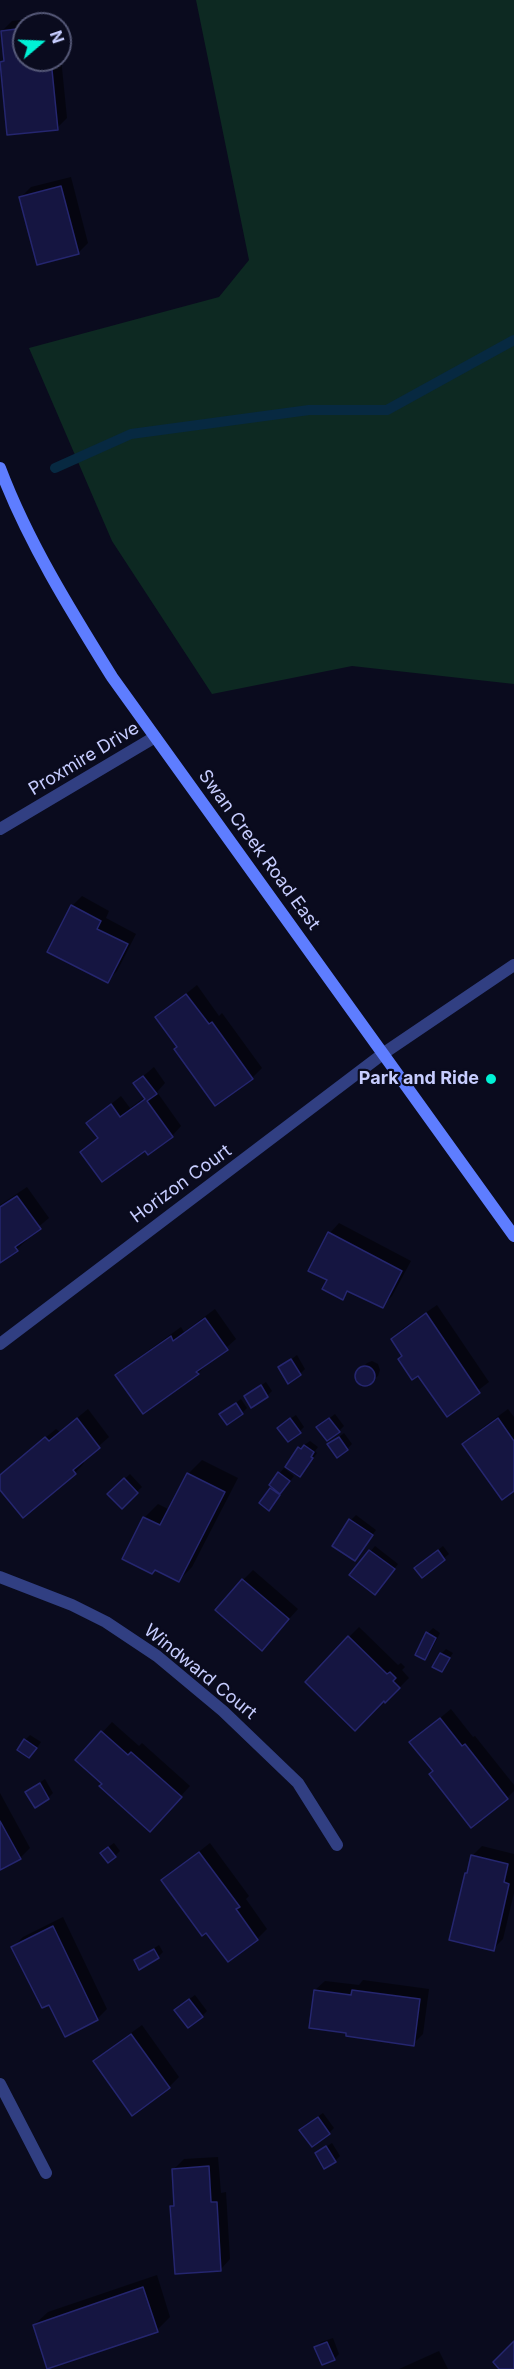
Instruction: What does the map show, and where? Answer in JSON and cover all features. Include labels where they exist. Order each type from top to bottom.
[{"type":"main road","name":"Swan Creek Road East","points":[[0,468],[41,556],[112,677],[514,1236]]},
{"type":"street","name":"Proxmire Drive","points":[[0,830],[155,736]]},
{"type":"street","name":"Horizon Court","points":[[0,1344],[384,1053],[514,965]]},
{"type":"street","name":"Windward Court","points":[[0,1577],[72,1605],[106,1622],[157,1656],[223,1711],[298,1783],[337,1845]]},
{"type":"street","points":[[0,2084],[46,2173]]},
{"type":"green space","points":[[196,0],[514,0],[514,684],[352,666],[212,694],[112,541],[29,348],[219,297],[249,260]]},
{"type":"building","points":[[12,30],[12,72],[52,72],[58,130],[7,135],[0,62],[4,61],[1,31]]},
{"type":"building","points":[[61,186],[79,254],[37,265],[19,197]]},
{"type":"building","points":[[71,905],[101,921],[97,929],[128,944],[108,983],[47,952]]},
{"type":"building","points":[[186,994],[209,1024],[212,1022],[253,1079],[215,1106],[174,1049],[177,1047],[155,1017]]},
{"type":"building","points":[[143,1076],[157,1094],[147,1101],[173,1137],[148,1155],[145,1151],[102,1182],[80,1152],[98,1138],[86,1123],[111,1104],[120,1117],[145,1099],[133,1083]]},
{"type":"building","points":[[17,1196],[41,1229],[15,1247],[18,1251],[0,1263],[0,1207]]},
{"type":"building","points":[[328,1232],[402,1271],[383,1308],[347,1291],[343,1300],[322,1289],[327,1280],[308,1271]]},
{"type":"building","points":[[426,1313],[480,1393],[447,1417],[418,1376],[412,1380],[398,1359],[402,1356],[391,1339]]},
{"type":"building","points":[[205,1318],[228,1350],[143,1414],[115,1375],[171,1336],[173,1341]]},
{"type":"building","points":[[291,1359],[301,1375],[288,1384],[278,1367]]},
{"type":"building","points":[[365,1366],[372,1369],[375,1376],[372,1383],[365,1386],[358,1383],[355,1376],[358,1369]]},
{"type":"building","points":[[261,1385],[268,1397],[251,1408],[244,1396]]},
{"type":"building","points":[[236,1403],[243,1414],[227,1425],[219,1414]]},
{"type":"building","points":[[77,1418],[100,1448],[73,1470],[76,1474],[23,1518],[0,1490],[0,1475],[45,1437],[49,1441]]},
{"type":"building","points":[[290,1418],[301,1433],[288,1442],[277,1428]]},
{"type":"building","points":[[329,1418],[340,1432],[327,1441],[316,1427]]},
{"type":"building","points":[[498,1418],[514,1441],[514,1491],[502,1500],[462,1444]]},
{"type":"building","points":[[339,1437],[348,1450],[337,1458],[327,1444]]},
{"type":"building","points":[[304,1445],[314,1452],[311,1457],[313,1458],[300,1477],[285,1467],[298,1447],[301,1449]]},
{"type":"building","points":[[278,1472],[290,1481],[280,1494],[269,1485]]},
{"type":"building","points":[[187,1473],[225,1492],[179,1582],[155,1570],[152,1574],[122,1559],[143,1517],[160,1525]]},
{"type":"building","points":[[124,1478],[138,1493],[122,1509],[107,1494]]},
{"type":"building","points":[[270,1488],[280,1495],[269,1511],[259,1503]]},
{"type":"building","points":[[349,1519],[373,1535],[355,1561],[332,1546]]},
{"type":"building","points":[[369,1550],[395,1569],[375,1595],[349,1575]]},
{"type":"building","points":[[438,1550],[445,1560],[422,1578],[414,1568]]},
{"type":"building","points":[[242,1579],[289,1619],[262,1651],[215,1610]]},
{"type":"building","points":[[426,1632],[436,1638],[425,1660],[415,1655]]},
{"type":"building","points":[[348,1636],[387,1674],[390,1672],[396,1678],[393,1681],[400,1688],[355,1731],[305,1682]]},
{"type":"building","points":[[440,1653],[450,1658],[442,1672],[432,1667]]},
{"type":"building","points":[[440,1718],[462,1746],[465,1744],[508,1799],[471,1828],[429,1774],[433,1771],[409,1742]]},
{"type":"building","points":[[101,1731],[128,1755],[131,1752],[182,1797],[150,1832],[99,1786],[102,1784],[75,1760]]},
{"type":"building","points":[[24,1739],[37,1748],[29,1758],[17,1750]]},
{"type":"building","points":[[40,1783],[49,1799],[35,1808],[25,1792]]},
{"type":"building","points":[[0,1821],[21,1859],[0,1870]]},
{"type":"building","points":[[108,1847],[116,1857],[108,1863],[100,1853]]},
{"type":"building","points":[[199,1852],[240,1907],[236,1909],[258,1940],[228,1962],[206,1933],[202,1936],[161,1880]]},
{"type":"building","points":[[471,1855],[508,1864],[504,1882],[509,1884],[494,1951],[449,1940]]},
{"type":"building","points":[[53,1926],[98,2020],[65,2037],[49,2005],[42,2008],[11,1947]]},
{"type":"building","points":[[154,1949],[159,1958],[139,1970],[134,1960]]},
{"type":"building","points":[[314,1990],[351,1995],[352,1990],[420,1999],[414,2046],[309,2028]]},
{"type":"building","points":[[189,1999],[203,2017],[188,2028],[174,2010]]},
{"type":"building","points":[[131,2034],[170,2088],[132,2116],[93,2061]]},
{"type":"building","points":[[318,2117],[330,2134],[312,2147],[299,2130]]},
{"type":"building","points":[[326,2146],[336,2162],[324,2169],[315,2153]]},
{"type":"building","points":[[209,2166],[211,2202],[217,2202],[221,2271],[175,2274],[170,2206],[174,2206],[172,2169]]},
{"type":"building","points":[[143,2287],[158,2332],[47,2369],[33,2325]]},
{"type":"building","points":[[514,2341],[514,2369],[499,2369],[493,2362]]},
{"type":"building","points":[[327,2342],[335,2360],[322,2365],[314,2347]]},
{"type":"waterway","points":[[55,468],[131,434],[309,410],[387,410],[514,340]]},
{"type":"place","name":"Park and Ride","points":[[491,1079]]}]
